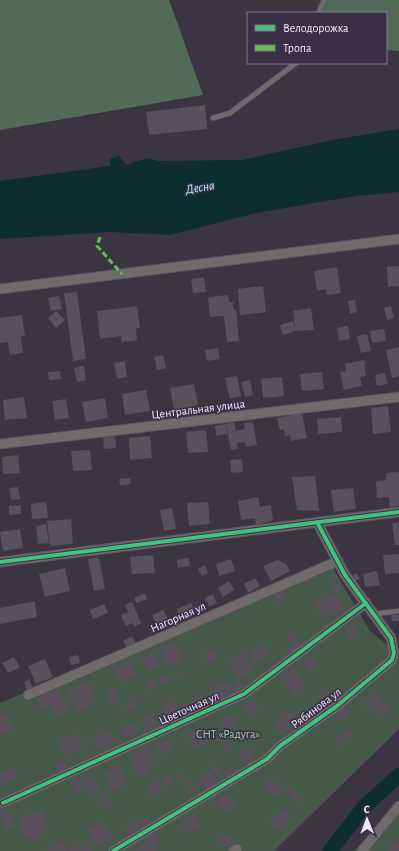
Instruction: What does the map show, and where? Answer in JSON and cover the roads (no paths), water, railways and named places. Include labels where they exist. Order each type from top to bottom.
[{"type":"street","points":[[0,289],[399,239]]},
{"type":"street","name":"Центральная улица","points":[[0,444],[399,397]]},
{"type":"street","points":[[0,562],[399,512]]},
{"type":"street","name":"Рябинова ул","points":[[113,851],[267,759],[280,746],[337,706],[392,660],[394,653],[391,638],[346,575],[317,522]]},
{"type":"street","name":"Нагорная ул","points":[[28,695],[338,560]]},
{"type":"street","name":"Цветочная ул","points":[[3,803],[244,694],[366,603]]},
{"type":"street","points":[[362,851],[399,806]]},
{"type":"lane","points":[[319,12],[324,0]]},
{"type":"lane","points":[[213,118],[230,113],[295,64]]},
{"type":"lane","points":[[374,614],[399,611]]},
{"type":"water","points":[[399,129],[399,192],[356,196],[256,213],[170,235],[111,232],[0,239],[0,181],[110,166],[110,159],[119,156],[126,165],[147,158],[158,161],[242,160],[332,140]]},
{"type":"waterway","name":"Десна","points":[[330,851],[364,807],[399,775]]},
{"type":"park label","name":"СНТ «Радуга»","points":[[228,734]]}]
